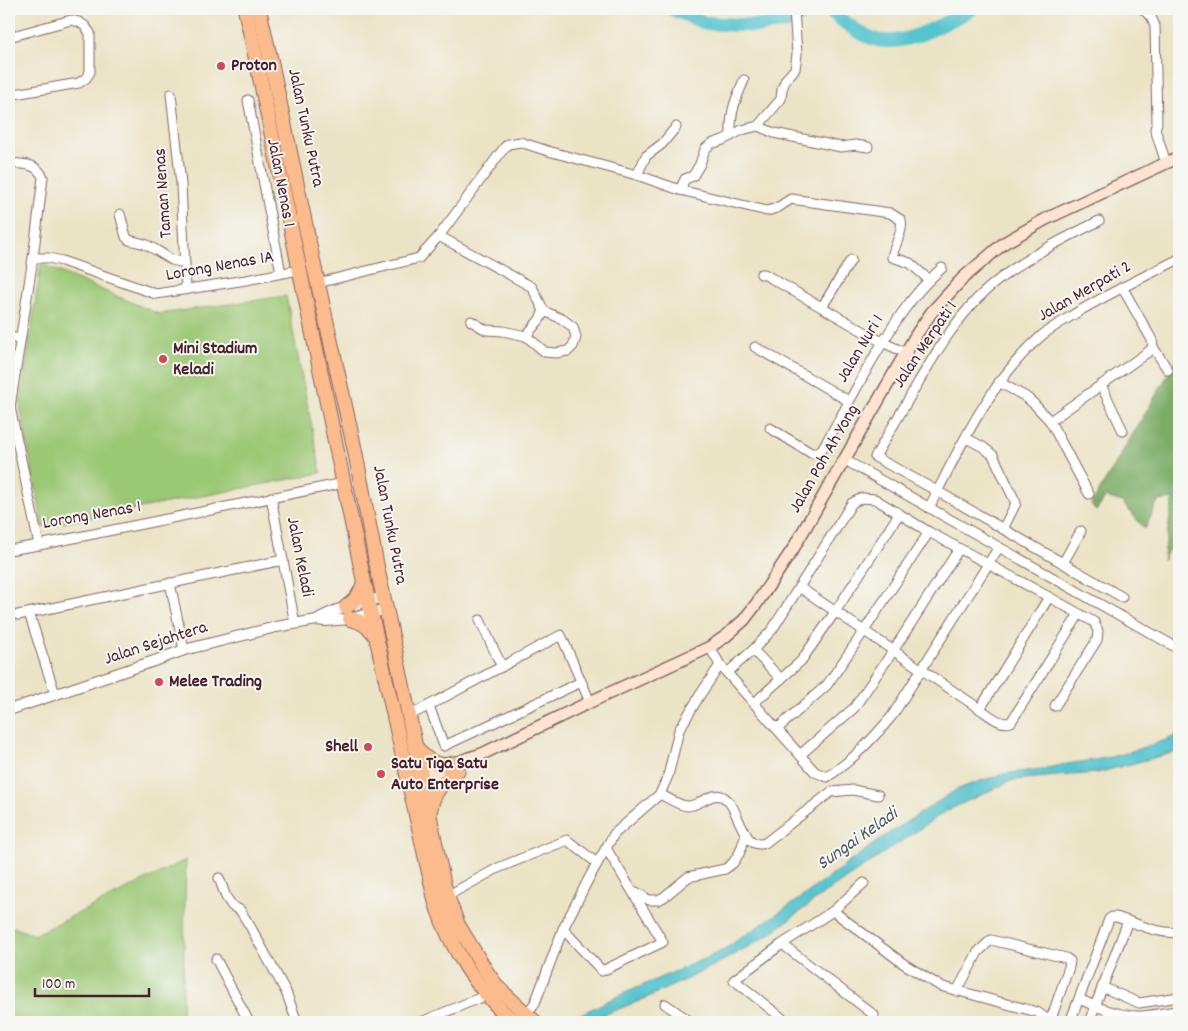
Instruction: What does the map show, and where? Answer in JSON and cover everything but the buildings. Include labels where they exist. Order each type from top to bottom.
[{"type":"main road","name":"Jalan Tunku Putra","points":[[245,9],[364,582],[378,643],[416,784],[432,830],[447,896],[458,925],[486,971],[498,988],[530,1018]]},
{"type":"main road","name":"Jalan Tunku Putra","points":[[259,9],[355,451],[415,744],[416,784],[436,904],[442,923],[456,951],[487,995],[514,1022]]},
{"type":"main road","name":"Jalan Poh Ah Yong","points":[[416,784],[457,767],[590,702],[710,647],[726,636],[744,620],[793,549],[906,352],[931,313],[963,278],[1004,243],[1046,219],[1179,157]]},
{"type":"main road","points":[[310,243],[306,258],[299,270],[308,275],[319,288]]},
{"type":"main road","points":[[364,582],[361,592],[348,613],[371,629],[378,643]]},
{"type":"main road","points":[[415,744],[421,754],[431,762],[457,767]]},
{"type":"main road","points":[[432,830],[430,811],[435,793],[457,767]]},
{"type":"street","points":[[680,190],[685,179],[692,176],[700,164],[706,149],[711,144],[742,130],[758,126],[781,99],[782,89],[786,79],[794,69],[797,54],[794,9]]},
{"type":"street","points":[[1143,9],[1151,17],[1155,26],[1157,102],[1157,123],[1155,129],[1166,163]]},
{"type":"street","points":[[9,37],[71,20],[85,26],[90,33],[90,72],[86,78],[79,83],[9,95]]},
{"type":"street","points":[[731,136],[730,121],[733,105],[744,80]]},
{"type":"street","name":"Taman Nenas","points":[[171,94],[181,184],[186,290]]},
{"type":"street","name":"Jalan Nenas 1","points":[[248,100],[281,272]]},
{"type":"street","points":[[758,126],[774,133],[841,147],[855,145],[868,147]]},
{"type":"street","points":[[637,175],[646,156],[662,144],[676,127]]},
{"type":"street","points":[[319,288],[419,258],[439,236],[504,148],[508,144],[520,142],[637,175],[680,190],[767,211],[777,208],[791,199],[890,212],[901,220],[902,225],[892,258],[910,263],[929,280]]},
{"type":"street","name":"Lorong Nenas 1","points":[[9,163],[31,166],[39,170],[43,177],[33,258],[9,407],[39,545],[344,483]]},
{"type":"street","points":[[120,214],[126,237],[129,240],[156,250],[172,260],[185,263]]},
{"type":"street","name":"Jalan Merpati 1","points":[[937,491],[875,457],[942,344],[960,319],[980,297],[1006,275],[1050,246],[1100,221]]},
{"type":"street","points":[[439,236],[532,287],[544,311],[562,319],[573,327],[576,337],[573,346],[568,350],[556,353],[545,352],[526,336],[503,331],[486,330],[471,321]]},
{"type":"street","name":"Lorong Nenas 1A","points":[[33,258],[49,258],[62,261],[156,294],[299,270]]},
{"type":"street","name":"Jalan Merpati 2","points":[[929,508],[981,408],[1008,371],[1029,348],[1050,329],[1080,310],[1179,259]]},
{"type":"street","points":[[822,307],[851,260]]},
{"type":"street","name":"Jalan Nuri 1","points":[[770,428],[811,453],[817,453],[822,449],[882,342],[920,288],[942,268]]},
{"type":"street","points":[[761,274],[882,342],[906,352]]},
{"type":"street","points":[[1122,287],[1152,340],[1152,347],[1168,370]]},
{"type":"street","points":[[526,336],[544,311]]},
{"type":"street","points":[[9,337],[20,339]]},
{"type":"street","points":[[755,347],[849,400]]},
{"type":"street","points":[[1050,421],[1148,352],[1152,347]]},
{"type":"street","points":[[1000,382],[1026,397],[1050,421],[1089,494]]},
{"type":"street","points":[[1101,385],[1123,431]]},
{"type":"street","points":[[966,438],[993,455],[1016,503],[1003,529]]},
{"type":"street","points":[[845,460],[1179,649]]},
{"type":"street","points":[[937,491],[1122,597]]},
{"type":"street","name":"Jalan Keladi","points":[[271,497],[295,624]]},
{"type":"street","points":[[727,673],[772,630],[852,503],[862,498],[875,499],[959,549],[1094,622],[1098,631],[1097,640],[1055,706]]},
{"type":"street","points":[[754,703],[801,661],[836,612],[899,514]]},
{"type":"street","points":[[1063,563],[1082,531]]},
{"type":"street","points":[[777,729],[827,685],[929,532]]},
{"type":"street","points":[[9,550],[39,545]]},
{"type":"street","points":[[710,647],[720,665],[815,772],[827,777],[839,769],[878,733],[892,716],[999,547]]},
{"type":"street","points":[[800,755],[854,708],[959,549]]},
{"type":"street","points":[[18,615],[283,560]]},
{"type":"street","points":[[170,583],[184,650]]},
{"type":"street","points":[[799,587],[980,709],[1002,723],[1007,724],[1011,722],[1079,614]]},
{"type":"street","points":[[980,709],[1048,597]]},
{"type":"street","name":"Jalan Sejahtera","points":[[9,710],[184,650],[246,634],[317,620],[332,612],[348,613],[385,603]]},
{"type":"street","points":[[29,613],[56,694]]},
{"type":"street","points":[[480,620],[502,667]]},
{"type":"street","points":[[409,716],[561,635],[590,702]]},
{"type":"street","points":[[753,650],[781,679]]},
{"type":"street","points":[[530,1018],[563,929],[597,863],[614,834],[660,794],[668,776],[679,730],[720,665]]},
{"type":"street","points":[[429,706],[444,746],[581,682]]},
{"type":"street","points":[[740,852],[765,843],[831,792],[853,790],[878,796]]},
{"type":"street","points":[[660,794],[683,806],[690,806],[713,796],[723,796],[730,804],[746,834],[753,843],[760,845]]},
{"type":"street","points":[[633,891],[649,900],[658,900],[688,877],[722,870],[729,866],[740,852],[746,834]]},
{"type":"street","points":[[447,896],[498,868],[566,840],[597,863]]},
{"type":"street","points":[[563,929],[602,971],[663,942],[606,848]]},
{"type":"street","points":[[219,878],[226,897],[232,906],[240,910],[286,992],[297,1022]]},
{"type":"street","points":[[787,1022],[734,980],[782,944],[833,911],[864,883]]},
{"type":"street","points":[[833,911],[904,964],[940,986],[958,991],[1037,1012],[1050,1022],[1070,967],[1070,961],[1066,958],[991,940],[978,952],[958,991]]},
{"type":"street","points":[[1070,1022],[1112,917],[1167,933],[1179,932]]},
{"type":"street","points":[[1089,1022],[1124,920]]},
{"type":"street","points":[[782,944],[874,1015]]},
{"type":"street","points":[[216,959],[248,1022]]},
{"type":"street","points":[[1102,987],[1139,1003],[1179,997]]},
{"type":"street","points":[[421,1022],[487,995]]},
{"type":"street","points":[[1079,999],[1095,1006],[1132,1015],[1148,1015],[1179,1010]]},
{"type":"street","points":[[665,1004],[691,1022]]},
{"type":"street","points":[[1164,1022],[1167,1012]]},
{"type":"green space","name":"Mini Stadium Keladi","points":[[41,264],[159,314],[286,296],[321,473],[43,527],[20,405]]},
{"type":"green space","points":[[1179,356],[1179,529],[1163,561],[1173,499],[1158,501],[1145,529],[1122,502],[1106,497],[1096,511],[1091,505]]},
{"type":"green space","points":[[186,860],[182,1022],[9,1022],[9,933],[13,927],[34,935]]},
{"type":"water","points":[[1179,734],[1179,751],[1097,773],[1013,780],[946,811],[829,890],[767,936],[732,956],[644,999],[596,1018],[594,1022],[568,1022],[618,996],[720,952],[799,899],[882,838],[956,790],[1004,774],[1120,755]]},
{"type":"waterway","points":[[672,9],[705,23],[758,26],[787,22],[809,11],[819,9]]},
{"type":"waterway","points":[[828,9],[864,35],[877,40],[888,41],[913,37],[972,9]]},
{"type":"place","name":"Proton","points":[[221,66]]},
{"type":"place","name":"Mini Stadium Keladi","points":[[163,359]]},
{"type":"place","name":"Melee Trading","points":[[159,682]]},
{"type":"place","name":"Shell","points":[[368,747]]},
{"type":"place","name":"Satu Tiga Satu Auto Enterprise","points":[[381,774]]},
{"type":"water label","name":"Sungai Keladi","points":[[858,840]]}]
